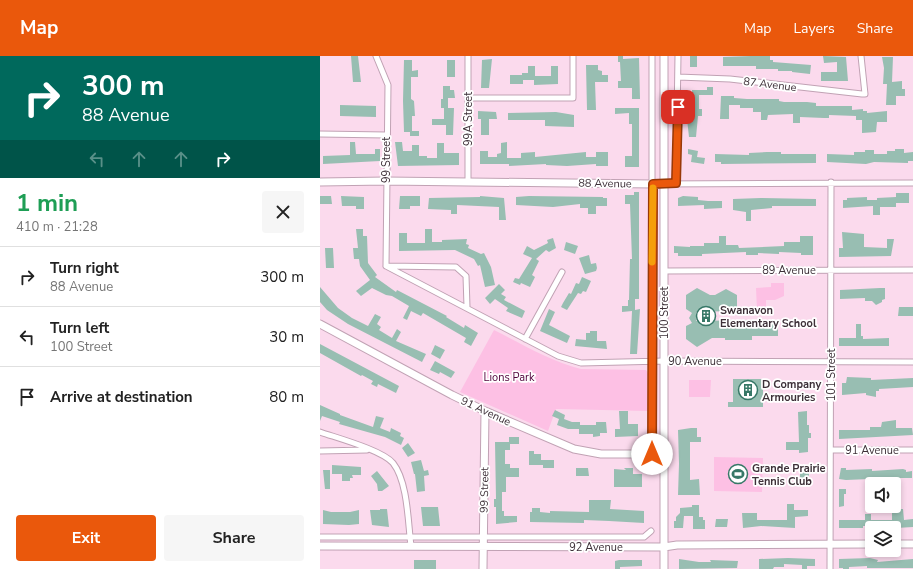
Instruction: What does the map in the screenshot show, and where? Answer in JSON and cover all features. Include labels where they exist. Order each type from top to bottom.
[{"type":"street","name":"99 Street","points":[[376,56],[388,85],[386,135],[386,266]]},
{"type":"street","name":"99A Street","points":[[468,56],[468,182]]},
{"type":"street","points":[[468,98],[573,98],[573,56]]},
{"type":"street","name":"100 Street","points":[[652,56],[652,454]]},
{"type":"street","name":"100 Street","points":[[664,56],[664,569]]},
{"type":"street","points":[[676,183],[678,56]]},
{"type":"street","name":"87 Avenue","points":[[678,77],[730,79],[865,94],[861,56]]},
{"type":"street","points":[[320,134],[386,135]]},
{"type":"street","name":"88 Avenue","points":[[320,182],[386,181],[653,184],[831,182],[913,183]]},
{"type":"street","name":"101 Street","points":[[830,569],[831,182]]},
{"type":"street","points":[[386,266],[456,267],[466,276],[467,307]]},
{"type":"street","name":"90 Avenue","points":[[386,266],[467,307],[558,356],[581,363],[652,361],[913,362]]},
{"type":"street","name":"89 Avenue","points":[[664,271],[913,270]]},
{"type":"street","points":[[525,339],[562,272]]},
{"type":"street","name":"91 Avenue","points":[[320,324],[485,411],[580,451],[601,454],[665,454]]},
{"type":"street","name":"99 Street","points":[[483,569],[485,411]]},
{"type":"street","points":[[320,432],[372,450],[392,462],[402,479],[411,546]]},
{"type":"street","points":[[320,450],[372,450]]},
{"type":"street","name":"91 Avenue","points":[[831,450],[913,450]]},
{"type":"street","name":"92 Avenue","points":[[320,537],[644,537],[651,531]]},
{"type":"street","name":"92 Avenue","points":[[320,546],[664,547],[677,545],[865,544]]},
{"type":"street","points":[[901,544],[913,544]]},
{"type":"green space","points":[[771,283],[784,283],[784,296],[775,300],[766,300],[766,311],[757,311],[756,288],[771,287]]},
{"type":"green space","name":"Lions Park","points":[[494,330],[558,362],[581,369],[646,370],[648,373],[648,411],[556,409],[548,431],[460,392]]},
{"type":"green space","points":[[689,380],[711,380],[710,397],[689,397]]},
{"type":"green space","name":"Grande Prairie Tennis Club","points":[[714,457],[763,458],[762,492],[714,491]]},
{"type":"building","points":[[351,56],[358,56],[361,82],[353,82]]},
{"type":"building","points":[[618,56],[623,56],[623,59],[639,58],[640,99],[632,99],[632,88],[618,88],[618,81],[621,81],[620,62],[618,62]]},
{"type":"building","points":[[690,56],[697,56],[697,67],[690,67]]},
{"type":"building","points":[[770,56],[770,60],[773,60],[773,62],[811,65],[810,74],[792,71],[778,71],[778,69],[756,69],[756,66],[723,66],[723,57]]},
{"type":"building","points":[[823,56],[846,57],[848,81],[821,81],[821,72],[837,72],[837,62],[824,63]]},
{"type":"building","points":[[882,57],[893,57],[892,82],[902,81],[902,89],[905,89],[905,96],[896,96],[896,105],[886,105],[887,84],[883,84],[884,68]]},
{"type":"building","points":[[492,59],[489,88],[481,88],[482,60]]},
{"type":"building","points":[[404,60],[412,60],[412,71],[418,70],[418,77],[411,77],[411,99],[414,101],[415,116],[412,116],[412,131],[419,131],[419,136],[410,136],[410,132],[404,132]]},
{"type":"building","points":[[447,60],[455,60],[455,77],[447,77]]},
{"type":"building","points":[[586,65],[598,65],[598,70],[602,71],[602,75],[608,75],[608,82],[595,82],[596,110],[587,110]]},
{"type":"building","points":[[528,66],[535,66],[535,76],[551,76],[551,66],[558,66],[558,84],[534,85],[534,80],[523,80],[523,84],[510,84],[510,75],[522,75],[522,73],[528,73]]},
{"type":"building","points":[[443,86],[450,86],[450,90],[454,90],[455,98],[448,98],[448,108],[454,108],[453,135],[446,135],[446,125],[432,125],[432,119],[444,119],[444,108],[441,108]]},
{"type":"building","points":[[707,87],[713,87],[713,95],[699,95],[699,109],[702,109],[702,116],[698,116],[696,137],[689,137],[687,119],[690,119],[689,104],[690,97],[692,97],[692,90],[707,90]]},
{"type":"building","points":[[721,96],[734,96],[734,98],[747,99],[779,99],[779,101],[784,102],[816,103],[816,106],[852,106],[852,110],[863,109],[863,111],[867,111],[867,113],[887,111],[887,122],[877,122],[876,132],[862,133],[862,120],[856,120],[856,116],[829,115],[829,118],[800,117],[800,123],[793,123],[793,114],[768,115],[767,120],[761,120],[761,112],[753,112],[753,108],[740,108],[740,105],[729,105],[729,119],[720,119]]},
{"type":"building","points":[[340,105],[376,106],[376,117],[340,116]]},
{"type":"building","points":[[615,108],[639,108],[639,167],[625,167],[625,156],[632,156],[632,124],[629,124],[629,113],[615,114]]},
{"type":"building","points":[[478,111],[496,112],[497,119],[489,119],[489,135],[481,135],[481,119],[478,119]]},
{"type":"building","points":[[556,112],[574,115],[574,127],[545,126],[545,120],[508,120],[508,113]]},
{"type":"building","points":[[350,142],[355,142],[356,154],[375,154],[375,149],[380,149],[380,161],[323,164],[323,156],[350,155]]},
{"type":"building","points":[[395,142],[402,142],[403,151],[412,151],[412,145],[419,145],[419,156],[427,156],[427,158],[437,158],[437,143],[444,143],[444,153],[459,153],[459,165],[398,166]]},
{"type":"building","points":[[507,142],[507,158],[521,158],[521,153],[535,152],[535,157],[586,152],[586,157],[596,157],[596,152],[608,152],[608,166],[596,166],[596,164],[567,166],[546,164],[509,166],[509,164],[480,164],[480,151],[488,151],[488,157],[497,157],[497,154],[501,153],[501,143]]},
{"type":"building","points":[[688,149],[698,151],[697,157],[705,158],[704,164],[691,162],[692,155],[688,154]]},
{"type":"building","points":[[895,149],[904,149],[904,153],[913,152],[913,161],[908,161],[908,163],[874,162],[866,164],[827,162],[827,154],[854,155],[854,152],[874,150],[874,154],[887,154],[887,151],[895,151]]},
{"type":"building","points":[[781,152],[781,154],[816,154],[816,163],[721,164],[721,162],[715,162],[715,154],[749,155],[749,153]]},
{"type":"building","points":[[634,192],[639,192],[639,299],[635,299],[635,310],[640,309],[637,354],[630,354],[632,311],[622,312],[622,306],[628,306],[630,259],[632,259],[630,204],[625,204],[625,195],[634,195]]},
{"type":"building","points":[[896,193],[909,193],[909,203],[896,203],[896,207],[880,207],[880,215],[873,215],[873,206],[843,208],[843,200],[847,200],[847,198],[867,197],[867,200],[877,200],[877,198],[896,197]]},
{"type":"building","points":[[320,196],[331,196],[332,204],[320,204]]},
{"type":"building","points":[[341,196],[364,197],[364,209],[356,209],[356,206],[342,206]]},
{"type":"building","points":[[400,196],[420,196],[420,206],[410,206],[410,209],[399,209]]},
{"type":"building","points":[[480,196],[504,198],[506,220],[499,220],[499,207],[457,205],[457,214],[451,214],[451,210],[428,209],[429,198]]},
{"type":"building","points":[[683,196],[698,197],[698,200],[722,201],[722,208],[704,209],[704,205],[678,206],[678,198]]},
{"type":"building","points":[[516,197],[603,197],[607,198],[607,206],[596,206],[596,214],[588,214],[588,208],[580,208],[580,204],[553,207],[516,205]]},
{"type":"building","points":[[733,199],[816,199],[816,206],[772,206],[772,208],[751,210],[751,221],[746,221],[746,212],[733,210]]},
{"type":"building","points":[[356,229],[363,229],[363,236],[367,236],[368,263],[377,275],[375,277],[396,292],[397,290],[447,316],[446,317],[464,328],[465,325],[478,333],[471,346],[464,342],[466,338],[423,313],[421,316],[411,311],[407,320],[403,318],[409,306],[392,296],[386,295],[372,288],[361,296],[356,291],[370,280],[360,266],[359,259],[354,259],[353,248],[358,248]]},
{"type":"building","points":[[425,229],[432,229],[432,242],[467,239],[466,244],[469,245],[468,248],[481,254],[484,253],[491,267],[495,285],[485,287],[480,265],[478,266],[474,259],[455,250],[399,251],[399,233],[407,233],[407,243],[425,243]]},
{"type":"building","points":[[842,232],[864,234],[864,247],[887,248],[887,239],[894,239],[891,256],[839,257],[839,248],[843,248]]},
{"type":"building","points":[[719,236],[726,236],[726,245],[738,245],[739,248],[784,246],[784,242],[800,242],[800,236],[813,236],[813,255],[779,252],[779,254],[758,253],[758,255],[746,255],[746,252],[702,254],[702,256],[678,256],[678,253],[674,253],[674,246],[690,247],[704,246],[704,243],[719,243]]},
{"type":"building","points":[[553,238],[556,248],[549,252],[546,250],[536,259],[539,261],[532,275],[535,277],[530,287],[521,283],[520,285],[513,282],[515,278],[519,279],[532,258],[523,254],[527,246],[534,250],[548,243],[547,240]]},
{"type":"building","points":[[566,242],[578,246],[575,254],[564,250]]},
{"type":"building","points":[[325,248],[333,248],[334,268],[326,268]]},
{"type":"building","points":[[589,255],[591,264],[596,263],[597,268],[596,271],[585,274],[579,258]]},
{"type":"building","points":[[582,277],[591,281],[586,292],[583,291],[581,294],[578,293],[567,310],[561,307],[569,293],[571,294],[576,283],[579,284]]},
{"type":"building","points":[[499,284],[505,290],[501,294],[506,297],[504,300],[525,311],[522,318],[506,311],[508,308],[495,299],[490,304],[485,298]]},
{"type":"building","points":[[320,287],[338,308],[352,318],[368,326],[375,314],[381,317],[377,324],[381,327],[379,330],[392,338],[397,329],[401,332],[396,341],[426,354],[422,362],[348,324],[327,310],[320,302]]},
{"type":"building","name":"Swanavon Elementary School","points":[[697,288],[710,295],[715,295],[726,289],[737,295],[737,308],[730,311],[696,312],[696,321],[752,320],[752,323],[778,323],[778,336],[752,336],[752,340],[725,340],[725,338],[712,338],[697,347],[686,339],[686,326],[692,323],[689,318],[692,313],[686,309],[686,295]]},
{"type":"building","points":[[885,288],[885,299],[876,305],[872,301],[865,301],[865,298],[840,299],[840,290]]},
{"type":"building","points":[[899,307],[913,307],[913,316],[898,316]]},
{"type":"building","points":[[549,309],[555,312],[549,325],[570,336],[567,343],[540,331]]},
{"type":"building","points":[[856,324],[861,324],[861,336],[863,336],[863,339],[889,338],[889,346],[839,346],[839,338],[856,338]]},
{"type":"building","points":[[590,331],[597,331],[597,341],[606,341],[607,349],[575,346],[576,339],[586,340],[586,333],[590,333]]},
{"type":"building","points":[[320,344],[399,386],[396,393],[378,384],[377,387],[371,384],[373,381],[320,353]]},
{"type":"building","points":[[435,345],[445,350],[440,359],[431,354]]},
{"type":"building","points":[[435,361],[455,372],[451,378],[440,372],[439,374],[430,370]]},
{"type":"building","points":[[847,377],[871,378],[871,380],[913,378],[913,387],[879,389],[879,391],[876,391],[876,397],[866,395],[866,393],[842,395],[842,383],[846,383]]},
{"type":"building","name":"D Company Armouries","points":[[733,379],[763,379],[763,407],[728,407],[728,402],[733,402]]},
{"type":"building","points":[[320,405],[340,415],[373,427],[376,416],[384,418],[380,428],[390,432],[391,428],[401,433],[400,436],[404,438],[401,445],[385,437],[339,424],[340,422],[322,416],[320,421]]},
{"type":"building","points":[[555,410],[565,415],[564,419],[572,422],[580,422],[580,425],[596,425],[596,422],[606,422],[607,433],[600,433],[600,436],[593,437],[593,434],[579,434],[579,429],[568,429],[557,425],[559,419],[552,416]]},
{"type":"building","points":[[619,411],[628,411],[628,424],[638,424],[638,436],[615,437],[615,429],[620,429]]},
{"type":"building","points":[[807,411],[807,425],[809,425],[809,433],[811,433],[811,438],[808,438],[808,452],[799,453],[799,450],[786,450],[786,442],[799,442],[798,412]]},
{"type":"building","points":[[896,420],[896,428],[912,428],[913,435],[839,439],[839,430],[870,430],[870,427],[881,427],[882,422]]},
{"type":"building","points":[[697,428],[697,437],[701,437],[701,442],[690,442],[690,480],[699,479],[700,495],[678,495],[678,430]]},
{"type":"building","points":[[509,437],[519,437],[519,444],[510,444],[510,450],[505,450],[505,464],[510,464],[510,468],[519,468],[519,477],[506,477],[506,492],[502,492],[502,511],[504,511],[504,516],[517,516],[517,522],[496,524],[496,507],[494,507],[494,499],[496,499],[495,442],[509,442]]},
{"type":"building","points":[[408,443],[415,453],[408,457],[402,448]]},
{"type":"building","points":[[529,451],[534,451],[534,454],[541,454],[541,460],[554,460],[554,468],[543,468],[543,465],[529,465]]},
{"type":"building","points":[[421,460],[424,471],[428,470],[429,475],[424,476],[425,491],[417,492],[415,474],[411,462]]},
{"type":"building","points":[[332,465],[361,467],[361,475],[352,475],[353,478],[350,478],[350,481],[342,481],[342,474],[332,474]]},
{"type":"building","points":[[576,468],[588,468],[589,476],[576,476]]},
{"type":"building","points":[[624,468],[633,468],[633,474],[642,474],[642,487],[614,487],[614,469],[626,470]]},
{"type":"building","points":[[841,468],[846,468],[846,470],[872,469],[872,471],[903,469],[906,470],[906,472],[912,471],[912,478],[865,477],[865,479],[839,479]]},
{"type":"building","points":[[800,469],[809,469],[809,483],[800,483]]},
{"type":"building","points":[[323,470],[330,470],[330,489],[325,489]]},
{"type":"building","points":[[377,471],[389,486],[382,491],[378,491],[377,484],[371,476]]},
{"type":"building","points":[[839,489],[846,489],[846,494],[844,494],[844,506],[839,507]]},
{"type":"building","points":[[589,500],[611,500],[610,509],[644,511],[644,523],[584,520],[584,523],[530,522],[530,512],[532,512],[532,508],[540,508],[540,512],[550,513],[550,511],[589,512]]},
{"type":"building","points":[[787,504],[794,504],[794,510],[808,510],[808,516],[795,517],[795,528],[761,526],[743,528],[742,513],[757,513],[757,520],[787,520]]},
{"type":"building","points":[[692,505],[699,505],[699,517],[703,517],[703,520],[705,520],[705,529],[693,529],[693,516],[684,516],[683,528],[674,528],[674,521],[676,521],[676,517],[680,513],[680,508],[692,507]]},
{"type":"building","points":[[421,507],[438,507],[440,526],[423,526]]},
{"type":"building","points":[[387,509],[389,527],[372,525],[370,510]]},
{"type":"building","points":[[901,509],[903,509],[904,520],[913,519],[913,527],[901,528],[901,521],[865,521],[865,526],[863,526],[863,528],[839,528],[839,520],[865,520],[865,514],[871,514],[871,520],[892,520],[892,513],[901,513]]},
{"type":"building","points":[[323,510],[331,512],[350,512],[359,510],[359,524],[323,524]]},
{"type":"building","points":[[716,519],[728,519],[727,527],[715,527]]},
{"type":"building","points":[[870,558],[878,560],[877,562],[913,559],[913,568],[867,568],[867,566],[849,567],[849,569],[839,568],[839,559]]},
{"type":"building","points":[[679,559],[699,562],[711,562],[710,560],[738,561],[737,568],[679,569]]},
{"type":"building","points":[[759,559],[815,559],[815,566],[807,566],[807,569],[802,569],[802,565],[784,564],[784,567],[759,569]]},
{"type":"building","points":[[414,560],[436,560],[436,569],[414,569]]},
{"type":"building","points":[[642,560],[642,566],[620,567],[620,569],[615,569],[615,561]]},
{"type":"slow traffic","points":[[652,262],[653,188]]},
{"type":"place","name":"Swanavon Elementary School","points":[[706,316]]},
{"type":"place","name":"D Company Armouries","points":[[748,390]]},
{"type":"place","name":"Grande Prairie Tennis Club","points":[[738,474]]},
{"type":"route","points":[[652,454],[653,184],[676,183],[678,107]]}]
